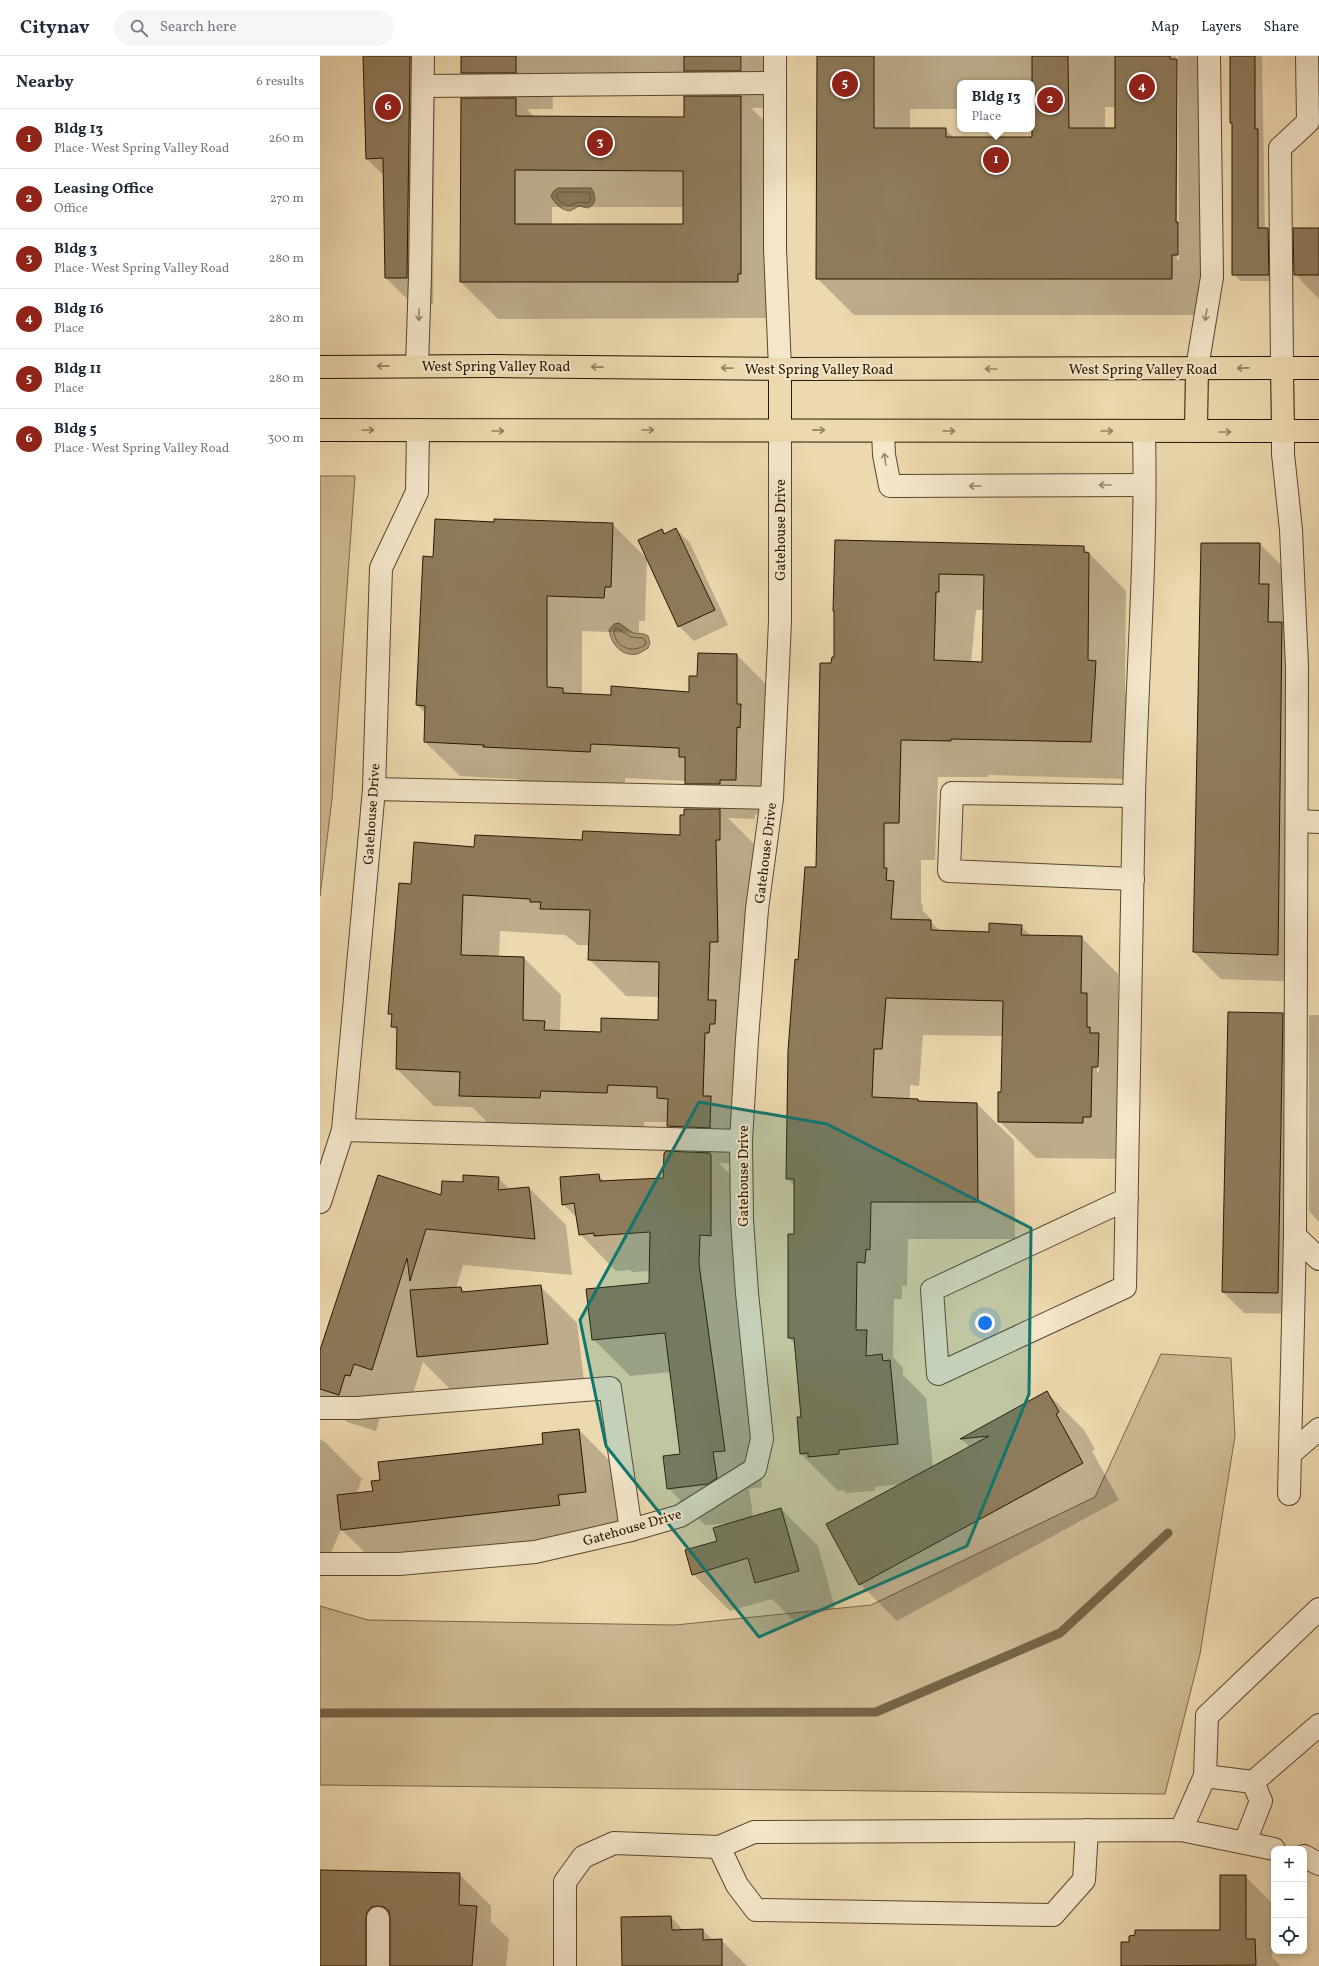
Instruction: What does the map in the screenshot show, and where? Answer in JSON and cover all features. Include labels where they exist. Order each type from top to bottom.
[{"type":"main road","name":"West Spring Valley Road","points":[[325,367],[416,366],[780,369],[1319,368]]},
{"type":"main road","points":[[1196,432],[1197,368]]},
{"type":"main road","points":[[1282,368],[1284,432]]},
{"type":"main road","points":[[780,369],[780,430]]},
{"type":"main road","points":[[324,430],[1319,431]]},
{"type":"lane","points":[[416,366],[420,276],[423,56]]},
{"type":"lane","points":[[775,56],[774,248],[780,369]]},
{"type":"lane","points":[[1197,368],[1212,277],[1209,56]]},
{"type":"lane","points":[[1282,368],[1280,148],[1308,122],[1308,56]]},
{"type":"lane","points":[[423,86],[774,83]]},
{"type":"lane","name":"Gatehouse Drive","points":[[320,1202],[343,1130],[374,789],[381,568],[417,492],[418,430]]},
{"type":"lane","name":"Gatehouse Drive","points":[[320,1564],[399,1564],[535,1552],[631,1530],[680,1516],[755,1468],[762,1439],[746,1293],[742,1219],[741,1141],[746,1039],[757,916],[772,798],[780,621],[780,430]]},
{"type":"lane","points":[[883,431],[884,455],[890,486],[1144,484]]},
{"type":"lane","points":[[1127,1199],[932,1290],[938,1374],[1125,1286],[1127,1199],[1132,879],[1144,484],[1144,431]]},
{"type":"lane","points":[[1284,432],[1283,454],[1291,530],[1297,667],[1295,1236],[1288,1494]]},
{"type":"lane","points":[[374,789],[772,798]]},
{"type":"lane","points":[[1132,879],[949,871],[952,792],[1134,796]]},
{"type":"lane","points":[[1297,821],[1319,822]]},
{"type":"lane","points":[[343,1130],[741,1141]]},
{"type":"lane","points":[[1295,1236],[1319,1260]]},
{"type":"lane","points":[[320,1408],[357,1408],[610,1388],[631,1530]]},
{"type":"lane","points":[[1290,1454],[1319,1429]]},
{"type":"lane","points":[[1181,1830],[1205,1776],[1207,1716],[1319,1609]]},
{"type":"lane","points":[[1205,1776],[1252,1782],[1319,1725]]},
{"type":"lane","points":[[1245,1842],[1261,1801],[1252,1782]]},
{"type":"lane","points":[[719,1848],[737,1885],[756,1910],[1053,1915],[1084,1880],[1087,1830]]},
{"type":"lane","points":[[565,1966],[565,1882],[583,1857],[614,1844],[719,1848],[754,1832],[1181,1830],[1271,1848]]},
{"type":"lane","points":[[1307,1858],[1319,1864]]},
{"type":"lane","points":[[378,1918],[378,1966]]},
{"type":"highlighted area","points":[[699,1102],[827,1124],[1031,1228],[1029,1394],[967,1546],[759,1637],[606,1446],[580,1320]]},
{"type":"shaded area","points":[[320,476],[355,476],[332,799],[320,896]]},
{"type":"shaded area","points":[[1161,1354],[1231,1358],[1235,1436],[1200,1654],[1165,1794],[320,1785],[320,1606],[368,1620],[675,1625],[871,1605],[1095,1497]]},
{"type":"water","points":[[558,188],[591,188],[595,196],[594,202],[588,208],[579,206],[570,211],[561,208],[554,202],[551,196]]},
{"type":"water","points":[[619,623],[633,633],[648,636],[650,643],[648,648],[637,654],[631,654],[618,648],[612,640],[609,630],[614,624]]},
{"type":"building","points":[[363,56],[410,56],[407,278],[385,278],[383,158],[366,159]]},
{"type":"building","points":[[461,56],[516,56],[516,73],[461,73]]},
{"type":"building","points":[[684,56],[741,56],[741,71],[684,71]]},
{"type":"building","points":[[817,56],[874,56],[874,128],[946,128],[946,137],[1032,137],[1032,132],[1035,132],[1035,80],[1032,80],[1032,56],[1068,56],[1069,128],[1115,128],[1115,56],[1170,56],[1170,59],[1177,59],[1176,222],[1178,222],[1178,255],[1172,255],[1172,279],[816,279]]},
{"type":"building","points":[[1230,56],[1255,56],[1255,129],[1258,129],[1258,228],[1268,228],[1269,275],[1232,275],[1232,123],[1230,123]]},
{"type":"building","points":[[684,96],[741,96],[741,274],[738,274],[738,282],[460,282],[461,98],[516,98],[516,116],[684,117]],"holes":[[[515,170],[683,171],[683,224],[515,224]]]},
{"type":"building","points":[[1293,228],[1319,228],[1319,275],[1294,275]]},
{"type":"building","points":[[435,519],[494,522],[494,519],[613,523],[611,587],[605,587],[604,598],[547,596],[547,687],[563,688],[563,693],[611,695],[611,686],[689,692],[689,676],[697,676],[698,653],[737,654],[737,704],[741,704],[740,728],[737,727],[736,780],[720,780],[720,784],[685,784],[685,757],[679,757],[679,748],[591,744],[590,752],[483,747],[484,745],[424,742],[425,706],[416,705],[423,556],[433,557]]},
{"type":"building","points":[[676,528],[715,610],[678,627],[638,540],[662,529],[664,534]]},
{"type":"building","points":[[835,540],[1084,546],[1084,552],[1089,553],[1088,660],[1096,661],[1091,742],[951,739],[951,741],[901,740],[899,823],[884,823],[884,868],[887,868],[886,880],[894,881],[891,919],[931,920],[931,930],[989,932],[989,923],[1022,925],[1021,935],[1082,936],[1081,993],[1087,993],[1087,1027],[1090,1027],[1090,1033],[1099,1033],[1098,1067],[1092,1067],[1091,1117],[1083,1117],[1083,1123],[998,1122],[998,1092],[1001,1092],[1003,1001],[886,998],[882,1049],[874,1049],[872,1097],[918,1099],[918,1101],[977,1103],[978,1202],[871,1202],[870,1250],[866,1249],[865,1263],[857,1262],[856,1330],[867,1330],[866,1356],[882,1354],[883,1361],[890,1360],[898,1444],[839,1450],[839,1454],[808,1457],[808,1453],[800,1454],[797,1417],[801,1417],[794,1338],[788,1338],[788,1234],[794,1234],[794,1179],[786,1179],[788,1051],[795,959],[798,960],[805,867],[816,867],[820,663],[831,663],[832,657],[834,657],[833,611]],"holes":[[[939,574],[984,575],[982,662],[934,660],[936,592],[939,592]]]},
{"type":"building","points":[[1201,543],[1260,543],[1259,584],[1269,584],[1268,622],[1282,622],[1278,955],[1193,952]]},
{"type":"building","points":[[684,809],[720,809],[720,840],[716,840],[718,942],[710,942],[708,1000],[716,1000],[715,1024],[710,1024],[709,1033],[705,1033],[703,1096],[711,1096],[710,1128],[667,1126],[668,1099],[657,1098],[657,1087],[608,1085],[607,1093],[541,1091],[540,1098],[459,1096],[460,1072],[396,1069],[397,1027],[391,1027],[392,1014],[388,1014],[399,883],[411,884],[414,842],[474,847],[475,835],[582,840],[583,831],[680,835],[680,815],[684,815]],"holes":[[[463,895],[530,899],[530,902],[541,902],[540,909],[590,910],[588,960],[659,962],[658,1020],[601,1018],[601,1032],[544,1030],[545,1021],[523,1020],[524,957],[461,955]]]},
{"type":"building","points":[[1228,1012],[1283,1013],[1278,1293],[1222,1292]]},
{"type":"building","points":[[666,1151],[710,1153],[711,1155],[711,1236],[700,1235],[699,1264],[725,1451],[713,1452],[717,1478],[708,1484],[667,1489],[663,1456],[680,1454],[665,1333],[592,1340],[586,1289],[649,1283],[650,1232],[594,1236],[594,1233],[579,1235],[574,1203],[562,1205],[560,1177],[599,1174],[600,1181],[663,1178],[664,1153]]},
{"type":"building","points":[[378,1175],[441,1195],[442,1181],[463,1182],[463,1175],[499,1177],[498,1190],[529,1187],[535,1239],[426,1229],[410,1281],[407,1258],[372,1370],[354,1364],[350,1376],[345,1375],[339,1395],[320,1389],[320,1350]]},
{"type":"building","points":[[541,1285],[548,1344],[417,1357],[410,1290],[461,1287],[462,1292]]},
{"type":"building","points":[[1047,1391],[1059,1412],[1056,1414],[1083,1463],[859,1585],[826,1524],[989,1436],[960,1439]]},
{"type":"building","points":[[579,1429],[586,1492],[558,1495],[560,1505],[341,1530],[337,1495],[373,1491],[371,1481],[380,1480],[378,1462],[543,1444],[542,1433]]},
{"type":"building","points":[[781,1508],[799,1571],[755,1583],[748,1558],[692,1575],[685,1550],[717,1541],[713,1528]]},
{"type":"building","points":[[320,1870],[460,1873],[459,1905],[477,1906],[472,1966],[390,1966],[389,1911],[384,1907],[378,1906],[371,1907],[367,1912],[366,1966],[320,1966]]},
{"type":"building","points":[[1220,1875],[1246,1875],[1246,1939],[1255,1939],[1256,1965],[1121,1966],[1121,1942],[1129,1942],[1129,1936],[1135,1935],[1135,1930],[1220,1930]]},
{"type":"building","points":[[671,1916],[672,1930],[703,1929],[703,1940],[722,1939],[722,1966],[622,1966],[621,1917]]},
{"type":"waterway","points":[[320,1713],[876,1712],[1060,1633],[1168,1533]]},
{"type":"place","name":"Bldg 11","points":[[845,84]]},
{"type":"place","name":"Bldg 16","points":[[1142,87]]},
{"type":"place","name":"Leasing Office","points":[[1050,100]]},
{"type":"place","name":"Bldg 5","points":[[388,107]]},
{"type":"place","name":"Bldg 3","points":[[600,143]]},
{"type":"place","name":"Bldg 13","points":[[996,160]]}]
